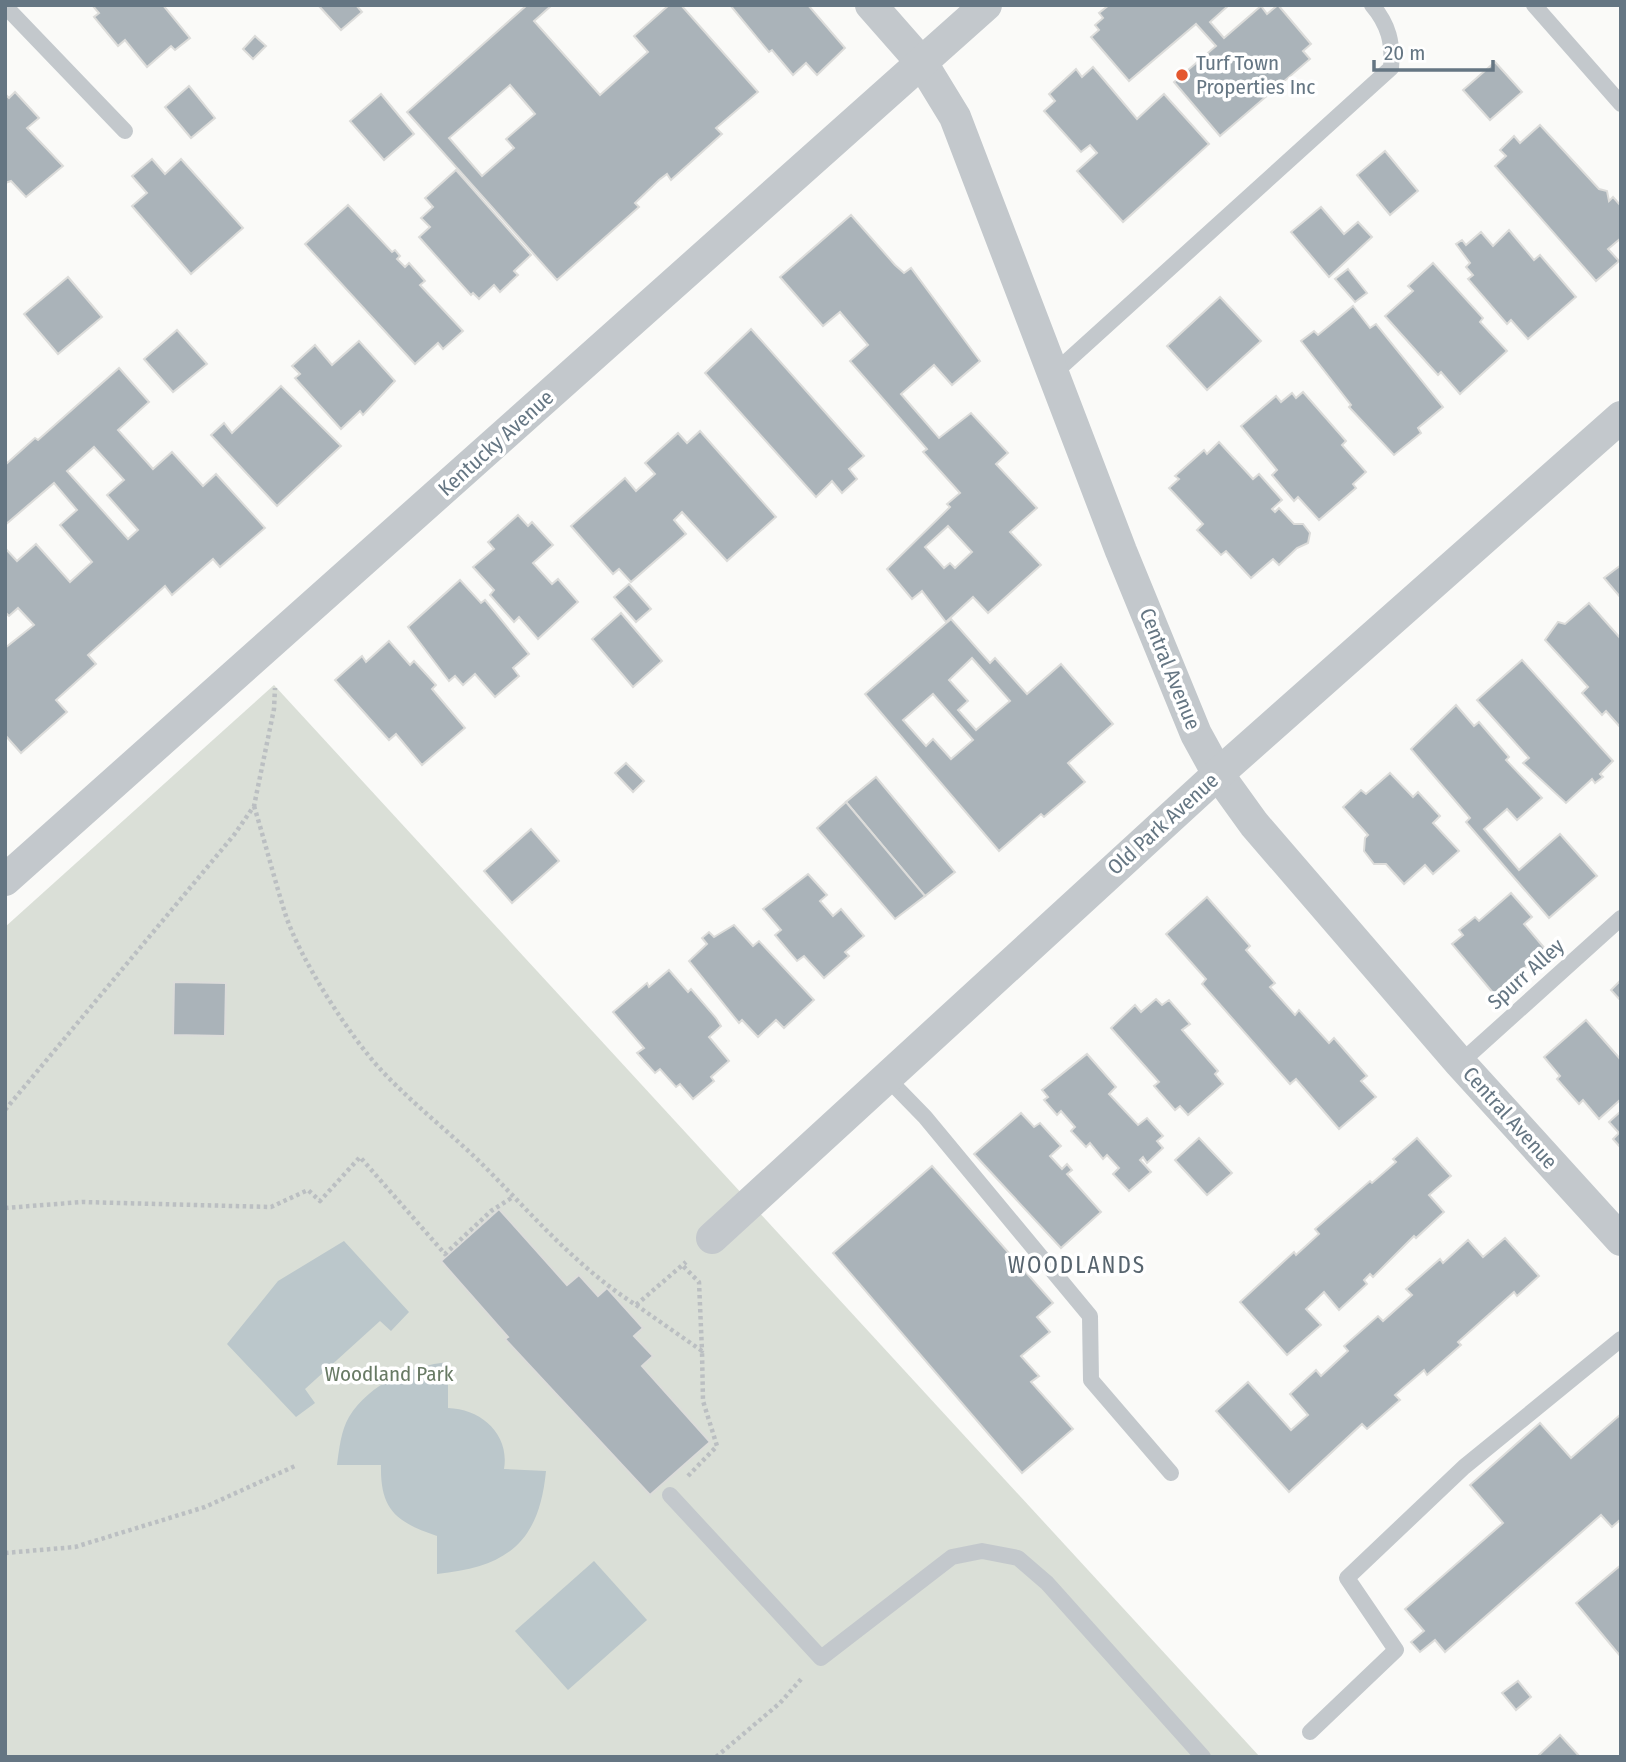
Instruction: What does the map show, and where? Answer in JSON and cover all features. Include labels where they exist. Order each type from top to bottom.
[{"type":"street","name":"Central Avenue","points":[[872,5],[922,63],[955,117],[1053,374],[1196,734],[1218,774],[1254,824],[1460,1063],[1621,1240]]},
{"type":"street","name":"Kentucky Avenue","points":[[5,880],[986,5]]},
{"type":"street","name":"Old Park Avenue","points":[[712,1238],[1218,774],[1621,417]]},
{"type":"lane","points":[[1053,374],[1391,68],[1392,50],[1388,29],[1372,5]]},
{"type":"lane","points":[[1534,5],[1621,104]]},
{"type":"lane","points":[[5,6],[125,131]]},
{"type":"lane","name":"Spurr Alley","points":[[1460,1063],[1621,918]]},
{"type":"lane","points":[[887,1078],[925,1117],[1090,1316],[1091,1380],[1171,1473]]},
{"type":"lane","points":[[1310,1732],[1396,1650],[1347,1578],[1464,1467],[1621,1339]]},
{"type":"lane","points":[[670,1495],[821,1658],[952,1557],[982,1551],[1018,1558],[1047,1583],[1203,1757]]},
{"type":"path","points":[[5,1111],[234,835],[254,806],[274,709],[275,686]]},
{"type":"path","points":[[254,806],[275,870],[285,915],[341,1020],[381,1070],[582,1265],[702,1351]]},
{"type":"path","points":[[5,1208],[82,1202],[271,1207],[308,1190],[320,1201],[360,1157],[445,1254],[491,1211],[513,1197]]},
{"type":"path","points":[[636,1305],[712,1238]]},
{"type":"path","points":[[670,1495],[717,1446],[703,1401],[699,1282],[682,1265]]},
{"type":"path","points":[[5,1553],[75,1547],[205,1507],[295,1466]]},
{"type":"path","points":[[716,1757],[780,1703],[821,1658]]},
{"type":"green space","name":"Woodland Park","points":[[274,685],[1260,1757],[5,1757],[5,927]]},
{"type":"shaded area","points":[[344,1241],[409,1312],[391,1331],[380,1321],[305,1389],[315,1403],[296,1417],[227,1344],[278,1281]]},
{"type":"shaded area","points":[[448,1362],[448,1408],[472,1413],[491,1426],[502,1445],[504,1469],[546,1471],[536,1516],[515,1547],[483,1565],[437,1574],[437,1536],[411,1525],[393,1512],[384,1493],[381,1465],[337,1465],[346,1422],[368,1395],[392,1378],[406,1372]]},
{"type":"shaded area","points":[[594,1561],[647,1620],[568,1690],[515,1631]]},
{"type":"building","points":[[92,5],[163,5],[190,38],[175,50],[171,46],[147,67],[125,40],[118,46],[94,17],[99,13]]},
{"type":"building","points":[[318,5],[356,5],[362,12],[341,30]]},
{"type":"building","points":[[527,5],[552,5],[534,21],[600,95],[648,52],[634,36],[669,5],[681,5],[758,92],[716,128],[722,134],[671,180],[667,174],[659,180],[635,203],[639,207],[557,280],[407,112]],"holes":[[[510,85],[535,114],[506,139],[514,148],[482,176],[449,138]]]},
{"type":"building","points":[[730,5],[808,5],[845,48],[817,75],[806,63],[793,75],[772,50],[769,52]]},
{"type":"building","points":[[1109,5],[1229,5],[1210,22],[1224,38],[1261,6],[1267,14],[1278,5],[1311,44],[1303,51],[1310,59],[1220,136],[1174,82],[1216,46],[1196,24],[1129,81],[1091,37],[1099,30],[1095,25],[1103,18],[1099,13]]},
{"type":"building","points":[[255,36],[266,46],[253,59],[243,49]]},
{"type":"building","points":[[1495,62],[1522,92],[1490,120],[1463,90]]},
{"type":"building","points":[[1093,67],[1137,119],[1164,94],[1209,144],[1123,222],[1077,171],[1097,153],[1090,145],[1081,152],[1044,111],[1055,101],[1049,94],[1076,69],[1082,77]]},
{"type":"building","points":[[189,86],[215,118],[191,138],[165,107]]},
{"type":"building","points":[[15,92],[39,118],[27,128],[63,166],[26,197],[11,181],[5,183],[5,94],[9,98]]},
{"type":"building","points":[[381,94],[414,134],[384,160],[350,121]]},
{"type":"building","points":[[1540,125],[1599,189],[1607,191],[1609,201],[1613,197],[1621,206],[1621,238],[1608,249],[1619,261],[1596,281],[1495,166],[1506,156],[1500,150],[1514,136],[1520,143]]},
{"type":"building","points":[[1385,151],[1418,191],[1390,215],[1357,175]]},
{"type":"building","points":[[152,159],[165,174],[181,159],[243,228],[191,274],[132,206],[147,193],[132,176]]},
{"type":"building","points":[[456,170],[531,255],[514,271],[518,275],[500,292],[494,285],[479,299],[473,293],[471,295],[419,237],[430,227],[421,218],[433,207],[425,198]]},
{"type":"building","points":[[348,205],[392,252],[395,250],[400,256],[397,259],[405,267],[409,263],[425,281],[420,285],[463,331],[443,349],[438,343],[415,364],[305,244]]},
{"type":"building","points":[[1321,207],[1344,234],[1358,222],[1372,237],[1329,277],[1291,232]]},
{"type":"building","points":[[851,215],[904,273],[911,268],[980,361],[952,385],[934,365],[901,394],[939,438],[971,413],[1008,453],[996,464],[1037,508],[1010,532],[1041,565],[988,613],[973,597],[946,622],[922,591],[912,599],[887,569],[950,507],[947,504],[960,493],[923,452],[927,449],[850,361],[868,345],[840,312],[823,326],[780,277]],"holes":[[[948,526],[972,552],[955,568],[950,563],[944,568],[925,547]]]},
{"type":"building","points":[[1509,230],[1534,260],[1540,255],[1576,297],[1528,339],[1511,320],[1507,324],[1468,279],[1473,275],[1466,267],[1470,263],[1456,244],[1462,240],[1466,245],[1481,232],[1493,246]]},
{"type":"building","points":[[1433,263],[1483,318],[1480,322],[1507,351],[1460,394],[1441,372],[1438,375],[1385,316],[1413,291],[1408,286]]},
{"type":"building","points":[[1348,269],[1367,293],[1355,302],[1335,279]]},
{"type":"building","points":[[68,277],[102,317],[58,354],[24,314]]},
{"type":"building","points":[[1220,297],[1261,341],[1207,390],[1167,346]]},
{"type":"building","points":[[1353,306],[1370,328],[1376,324],[1443,407],[1418,428],[1421,433],[1394,455],[1349,407],[1351,405],[1301,341],[1314,331],[1318,335]]},
{"type":"building","points":[[751,329],[864,456],[849,469],[857,479],[842,493],[832,481],[816,497],[705,373]]},
{"type":"building","points":[[177,330],[207,364],[173,392],[144,359]]},
{"type":"building","points":[[359,341],[395,381],[363,415],[360,411],[341,429],[295,378],[300,374],[292,366],[315,345],[332,365]]},
{"type":"building","points":[[119,368],[149,402],[118,430],[153,469],[172,452],[203,486],[216,474],[265,528],[220,567],[213,559],[172,595],[165,586],[88,655],[96,664],[56,700],[67,712],[21,753],[5,735],[5,648],[34,625],[18,608],[9,616],[5,612],[5,548],[17,561],[36,544],[70,582],[92,562],[60,525],[77,510],[54,483],[5,525],[5,465],[35,438],[38,440]],"holes":[[[94,447],[124,480],[107,495],[138,530],[128,539],[67,471]]]},
{"type":"building","points":[[281,386],[341,446],[277,506],[211,435],[224,423],[232,433]]},
{"type":"building","points":[[1303,392],[1346,441],[1342,445],[1366,472],[1353,484],[1356,488],[1319,520],[1298,497],[1294,501],[1272,475],[1277,470],[1241,426],[1276,396],[1281,402],[1292,393],[1296,398]]},
{"type":"building","points":[[700,431],[776,517],[727,561],[682,512],[674,520],[686,534],[631,582],[619,569],[613,574],[571,526],[625,478],[636,491],[655,474],[645,463],[678,433],[687,443]]},
{"type":"building","points":[[1219,442],[1253,479],[1259,474],[1282,500],[1272,509],[1275,512],[1279,508],[1294,524],[1303,524],[1310,533],[1308,543],[1297,548],[1279,565],[1273,559],[1251,578],[1226,551],[1221,555],[1197,530],[1203,524],[1169,488],[1179,479],[1175,476],[1204,450],[1207,454]]},
{"type":"building","points":[[518,515],[528,526],[532,522],[553,545],[533,563],[552,584],[558,579],[578,602],[538,639],[519,617],[514,622],[490,595],[494,590],[473,567],[494,549],[488,542]]},
{"type":"building","points":[[1621,565],[1621,598],[1604,578]]},
{"type":"building","points":[[460,580],[481,603],[485,600],[529,654],[513,668],[519,676],[495,697],[475,674],[463,685],[455,676],[449,681],[408,627]]},
{"type":"building","points":[[629,584],[651,609],[636,622],[614,597]]},
{"type":"building","points":[[1589,603],[1621,639],[1621,728],[1606,711],[1602,715],[1582,693],[1588,687],[1545,640],[1558,622],[1565,624]]},
{"type":"building","points":[[621,613],[662,661],[633,687],[592,639]]},
{"type":"building","points":[[951,619],[990,663],[995,658],[1027,694],[1061,664],[1113,724],[1068,763],[1085,782],[1044,817],[1041,814],[999,851],[865,694]],"holes":[[[972,658],[1010,701],[976,730],[958,710],[968,701],[949,680]],[[933,694],[973,740],[951,759],[933,739],[926,746],[903,720]]]},
{"type":"building","points":[[389,641],[410,665],[414,661],[436,685],[432,689],[465,728],[422,765],[396,734],[389,740],[335,680],[362,656],[366,662]]},
{"type":"building","points":[[1522,660],[1613,761],[1600,774],[1603,777],[1595,783],[1592,779],[1566,803],[1523,763],[1529,758],[1477,700]]},
{"type":"building","points":[[1456,705],[1474,726],[1479,722],[1509,757],[1506,760],[1542,798],[1517,820],[1507,809],[1484,829],[1519,870],[1560,834],[1597,876],[1549,918],[1466,822],[1470,818],[1411,749]]},
{"type":"building","points":[[626,763],[644,781],[633,792],[615,773]]},
{"type":"building","points":[[1390,773],[1413,797],[1418,792],[1440,816],[1433,823],[1459,851],[1433,874],[1425,865],[1404,884],[1386,864],[1374,864],[1364,851],[1365,838],[1368,835],[1343,807],[1361,790],[1366,794]]},
{"type":"building","points":[[876,777],[955,872],[925,896],[846,802]]},
{"type":"building","points":[[846,802],[925,896],[895,919],[817,828]]},
{"type":"building","points":[[531,829],[559,861],[512,903],[484,871]]},
{"type":"building","points":[[808,874],[827,895],[820,901],[833,916],[841,909],[864,936],[845,952],[849,956],[824,978],[804,956],[797,961],[775,935],[781,930],[763,909]]},
{"type":"building","points":[[1511,893],[1532,917],[1524,924],[1546,950],[1494,994],[1452,944],[1463,935],[1459,930],[1475,917],[1479,921]]},
{"type":"building","points":[[1207,897],[1250,946],[1246,950],[1275,983],[1270,987],[1295,1015],[1299,1010],[1329,1043],[1334,1038],[1367,1076],[1361,1081],[1376,1097],[1339,1129],[1296,1079],[1290,1084],[1202,984],[1206,979],[1166,934]]},
{"type":"building","points":[[734,925],[753,946],[759,941],[814,1000],[784,1028],[776,1020],[758,1037],[742,1020],[739,1023],[689,961],[707,944],[702,938],[709,932],[714,937]]},
{"type":"building","points":[[669,970],[688,992],[691,989],[716,1018],[721,1026],[709,1037],[729,1061],[711,1077],[714,1081],[693,1099],[680,1084],[676,1087],[660,1069],[655,1073],[637,1053],[644,1048],[613,1012],[647,983],[649,987]]},
{"type":"building","points":[[1621,980],[1621,1001],[1611,990]]},
{"type":"building","points":[[174,982],[226,983],[225,1036],[173,1035]]},
{"type":"building","points":[[1156,999],[1162,1005],[1169,1000],[1190,1024],[1182,1030],[1218,1071],[1215,1074],[1223,1084],[1188,1115],[1180,1106],[1175,1110],[1154,1086],[1159,1082],[1111,1028],[1135,1005],[1141,1012]]},
{"type":"building","points":[[1586,1020],[1621,1060],[1621,1099],[1599,1119],[1583,1100],[1579,1104],[1557,1079],[1560,1076],[1544,1057]]},
{"type":"building","points":[[1087,1054],[1116,1087],[1109,1094],[1138,1125],[1147,1118],[1163,1136],[1157,1141],[1163,1148],[1147,1163],[1143,1157],[1140,1160],[1151,1172],[1129,1191],[1113,1174],[1119,1168],[1107,1155],[1103,1159],[1090,1143],[1086,1147],[1071,1131],[1075,1127],[1061,1111],[1057,1115],[1044,1100],[1048,1097],[1042,1090]]},
{"type":"building","points":[[1621,1111],[1621,1148],[1613,1139],[1619,1133],[1609,1122]]},
{"type":"building","points":[[1021,1113],[1034,1127],[1040,1123],[1061,1146],[1050,1156],[1062,1169],[1067,1164],[1072,1170],[1067,1174],[1101,1212],[1061,1248],[974,1154]]},
{"type":"building","points":[[1199,1138],[1232,1173],[1207,1195],[1175,1160]]},
{"type":"building","points":[[1417,1138],[1451,1176],[1429,1195],[1444,1212],[1416,1238],[1414,1236],[1373,1277],[1370,1274],[1364,1280],[1367,1284],[1339,1310],[1324,1292],[1306,1309],[1321,1325],[1287,1355],[1240,1302],[1294,1252],[1296,1255],[1319,1234],[1315,1229],[1396,1162],[1393,1159]]},
{"type":"building","points":[[932,1166],[1053,1303],[1037,1317],[1050,1332],[1021,1356],[1039,1376],[1031,1382],[1073,1429],[1022,1473],[833,1253]]},
{"type":"building","points":[[499,1209],[567,1285],[579,1275],[598,1296],[607,1288],[643,1328],[634,1336],[653,1356],[642,1366],[710,1442],[650,1495],[505,1339],[508,1337],[441,1261]]},
{"type":"building","points":[[1505,1238],[1539,1276],[1517,1296],[1514,1292],[1458,1342],[1461,1345],[1427,1375],[1424,1370],[1395,1395],[1400,1400],[1367,1429],[1362,1424],[1289,1492],[1216,1411],[1248,1382],[1291,1430],[1308,1415],[1290,1394],[1316,1370],[1321,1376],[1348,1351],[1344,1346],[1378,1316],[1383,1321],[1412,1295],[1406,1289],[1440,1259],[1443,1263],[1468,1240],[1483,1257]]},
{"type":"building","points":[[1621,1414],[1621,1519],[1612,1527],[1601,1515],[1445,1652],[1435,1640],[1420,1652],[1411,1642],[1424,1631],[1405,1609],[1503,1523],[1470,1485],[1540,1423],[1571,1458]]},
{"type":"building","points":[[1621,1565],[1621,1657],[1576,1603]]},
{"type":"building","points":[[1518,1681],[1531,1697],[1516,1710],[1502,1693]]},
{"type":"building","points":[[1560,1735],[1580,1757],[1537,1757]]},
{"type":"place","name":"Turf Town Properties Inc","points":[[1182,75]]},
{"type":"district","name":"WOODLANDS","points":[[1077,1265]]}]
